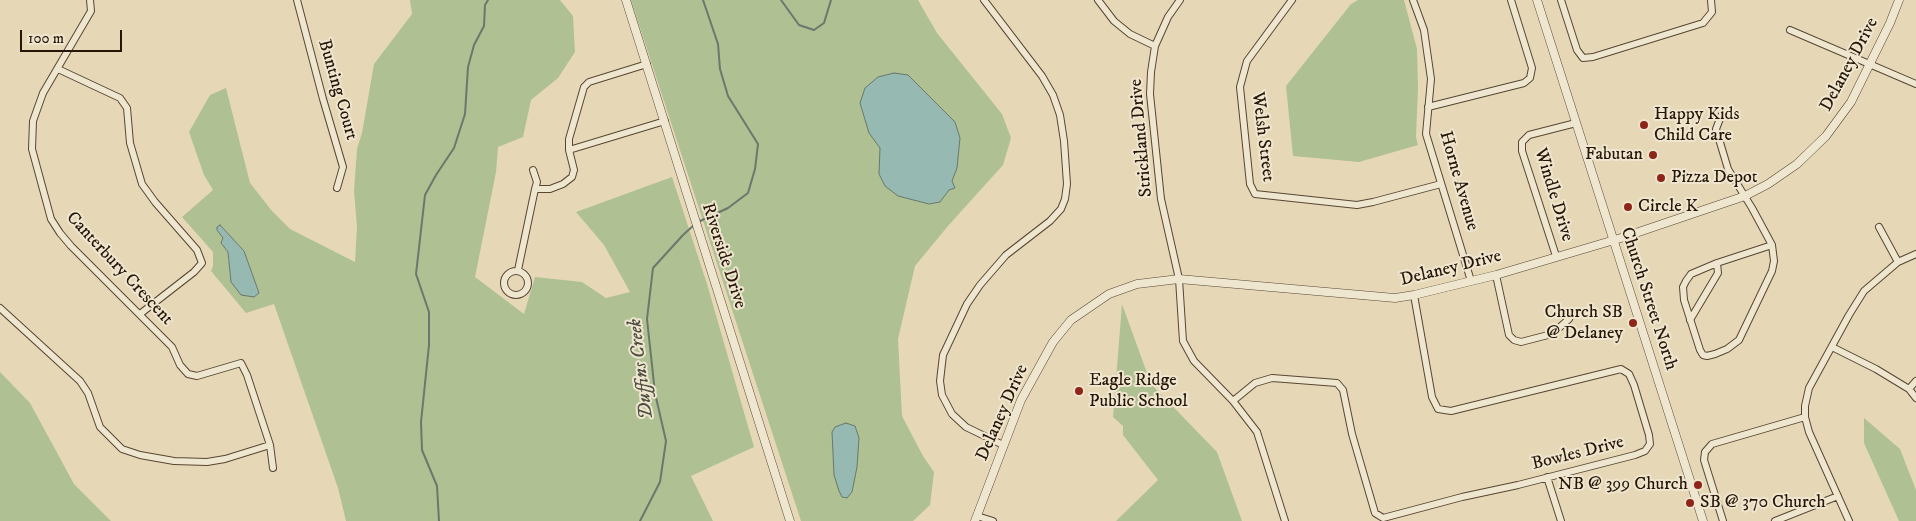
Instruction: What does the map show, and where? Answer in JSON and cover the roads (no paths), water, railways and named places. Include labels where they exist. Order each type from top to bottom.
[{"type":"street","name":"Canterbury Crescent","points":[[90,0],[91,11],[39,101],[33,121],[31,134],[35,163],[51,219],[71,246],[172,347],[180,365],[188,374],[197,376],[241,363],[247,374],[270,445],[273,468]]},
{"type":"street","name":"Bunting Court","points":[[296,0],[344,167],[337,188]]},
{"type":"street","name":"Riverside Drive","points":[[626,0],[666,121],[790,521]]},
{"type":"street","points":[[984,0],[1042,76],[1052,95],[1060,115],[1063,132],[1067,184],[1061,209],[1050,221],[1006,256],[980,285],[968,304],[943,354],[940,381],[942,395],[952,414],[966,427],[1003,445]]},
{"type":"street","points":[[1098,0],[1114,20],[1130,34],[1155,46]]},
{"type":"street","name":"Strickland Drive","points":[[1180,0],[1168,17],[1155,46],[1150,94],[1162,199],[1179,280],[1181,330],[1187,350],[1206,374],[1233,401],[1257,432],[1285,521]]},
{"type":"street","name":"Welsh Street","points":[[1292,0],[1247,61],[1240,87],[1250,184],[1255,194],[1266,197],[1357,205],[1441,184]]},
{"type":"street","name":"Horne Avenue","points":[[1413,0],[1424,30],[1431,79],[1426,134],[1471,281]]},
{"type":"street","points":[[1428,107],[1524,83],[1530,78],[1532,68],[1511,0]]},
{"type":"street","name":"Church Street North","points":[[1537,0],[1703,521]]},
{"type":"street","points":[[1561,0],[1576,50],[1584,58],[1593,57],[1703,23],[1712,12],[1710,0]]},
{"type":"street","name":"Delaney Drive","points":[[976,518],[1021,400],[1053,342],[1071,320],[1089,306],[1115,291],[1137,284],[1179,280],[1394,298],[1414,295],[1496,275],[1613,240],[1745,196],[1768,184],[1796,164],[1826,136],[1851,102],[1899,0]]},
{"type":"street","points":[[1790,30],[1916,84]]},
{"type":"street","points":[[536,189],[550,189],[570,181],[574,170],[569,150],[569,139],[584,87],[589,82],[647,64]]},
{"type":"street","points":[[58,69],[120,98],[127,108],[130,143],[142,184],[155,202],[198,250],[202,263],[194,272],[140,314]]},
{"type":"street","points":[[1721,116],[1716,129],[1728,170],[1772,244],[1774,261],[1772,271],[1738,340],[1727,349],[1715,354],[1703,355],[1684,300],[1683,287],[1691,274],[1772,244]]},
{"type":"street","points":[[569,150],[666,121]]},
{"type":"street","name":"Windle Drive","points":[[1556,256],[1522,151],[1522,142],[1528,135],[1576,123]]},
{"type":"street","points":[[518,270],[536,189],[533,170]]},
{"type":"street","points":[[1879,226],[1898,262]]},
{"type":"street","points":[[1849,521],[1809,432],[1805,417],[1805,406],[1809,388],[1864,291],[1898,262],[1916,254]]},
{"type":"street","points":[[1690,320],[1718,273],[1717,263]]},
{"type":"street","points":[[1496,275],[1509,335],[1514,340],[1521,342],[1552,334],[1569,319]]},
{"type":"street","name":"Bowles Drive","points":[[1233,401],[1255,383],[1272,378],[1337,383],[1343,390],[1352,434],[1375,513],[1384,518],[1646,451],[1650,444],[1649,435],[1634,385],[1629,374],[1621,369],[1451,411],[1438,409],[1432,397],[1414,295]]},
{"type":"street","points":[[0,308],[80,381],[88,393],[100,426],[122,449],[140,456],[174,461],[207,462],[225,459],[270,445]]},
{"type":"street","points":[[1832,347],[1876,369],[1909,390],[1916,398]]},
{"type":"street","points":[[1909,390],[1916,381]]},
{"type":"street","points":[[1723,521],[1704,460],[1705,452],[1712,444],[1805,417]]},
{"type":"street","points":[[1547,477],[1561,521]]},
{"type":"street","points":[[1775,521],[1838,496]]},
{"type":"street","points":[[976,518],[993,521]]},
{"type":"water","points":[[894,73],[908,75],[955,122],[960,138],[957,168],[952,181],[955,188],[949,190],[940,202],[929,204],[898,196],[885,186],[879,174],[880,148],[869,133],[860,103],[865,88],[878,77]]},
{"type":"water","points":[[220,225],[244,251],[259,293],[254,297],[241,295],[231,282],[228,252],[221,243],[223,238],[217,230],[217,227]]},
{"type":"water","points":[[846,423],[855,426],[859,438],[857,467],[852,492],[847,498],[842,497],[834,475],[832,432],[835,427]]},
{"type":"waterway","points":[[439,521],[437,486],[422,450],[421,422],[429,345],[429,312],[416,274],[425,195],[454,148],[465,114],[468,67],[474,45],[484,26],[485,5],[488,0]]},
{"type":"waterway","name":"Duffins Creek","points":[[698,222],[728,208],[748,193],[755,169],[758,144],[728,96],[720,69],[718,44],[703,0]]},
{"type":"waterway","name":"Duffins Creek","points":[[781,0],[799,25],[814,30],[824,23],[831,0]]},
{"type":"waterway","name":"Duffins Creek","points":[[640,521],[660,482],[666,441],[655,393],[647,319],[653,268],[694,225]]},
{"type":"place","name":"Happy Kids Child Care","points":[[1644,125]]},
{"type":"place","name":"Fabutan","points":[[1653,155]]},
{"type":"place","name":"Pizza Depot","points":[[1661,178]]},
{"type":"place","name":"Circle K","points":[[1628,207]]},
{"type":"place","name":"Church SB @ Delaney","points":[[1633,323]]},
{"type":"place","name":"Eagle Ridge Public School","points":[[1079,391]]},
{"type":"place","name":"NB @ 399 Church","points":[[1698,485]]},
{"type":"place","name":"SB @ 370 Church","points":[[1690,503]]}]
